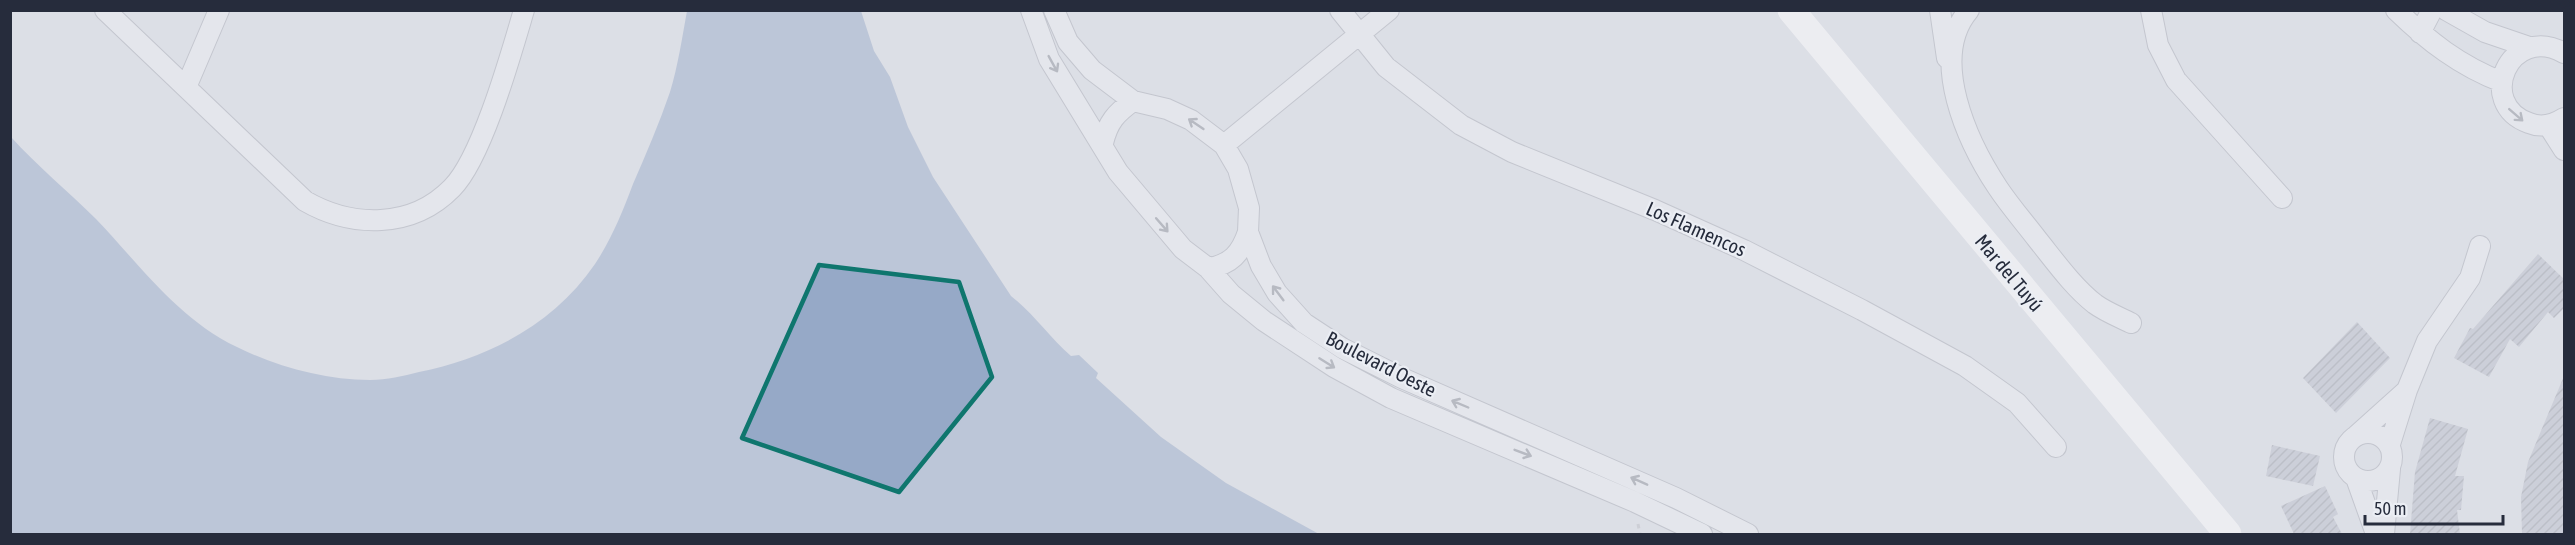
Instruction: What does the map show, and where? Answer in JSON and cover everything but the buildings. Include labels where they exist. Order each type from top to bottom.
[{"type":"street","points":[[105,10],[186,85],[231,134],[305,201],[326,213],[351,220],[402,218],[431,206],[453,187],[464,170],[497,96],[524,10]]},
{"type":"street","points":[[186,85],[219,10]]},
{"type":"street","name":"Boulevard Oeste","points":[[1031,10],[1049,59],[1103,143],[1118,172],[1183,249],[1208,268],[1231,294],[1264,321],[1334,367],[1391,398],[1702,534]]},
{"type":"street","name":"Boulevard Oeste","points":[[1054,10],[1068,42],[1092,70],[1133,100],[1167,109],[1191,120],[1224,145],[1238,169],[1249,208],[1248,232],[1261,266],[1277,293],[1304,323],[1342,348],[1402,378],[1676,498],[1748,534]]},
{"type":"street","name":"Los Flamencos","points":[[1340,10],[1386,67],[1461,125],[1512,152],[1744,250],[1862,310],[1965,366],[2009,397],[2056,447]]},
{"type":"street","points":[[1224,145],[1389,10]]},
{"type":"street","name":"Mar del Tuyú","points":[[1791,10],[2228,534]]},
{"type":"street","points":[[1940,10],[1944,50],[1966,128],[1997,187],[2050,255],[2093,303],[2131,323]]},
{"type":"street","points":[[1951,72],[1951,51],[1956,33],[1969,10]]},
{"type":"street","points":[[2151,10],[2158,45],[2176,80],[2282,198]]},
{"type":"street","points":[[2396,10],[2430,43],[2471,68],[2502,82]]},
{"type":"street","points":[[2420,33],[2432,10]]},
{"type":"street","points":[[2446,10],[2485,32],[2529,48]]},
{"type":"street","points":[[2562,47],[2529,48],[2518,54],[2508,63],[2502,82],[2505,101],[2512,113],[2522,121],[2535,125],[2556,122],[2565,150]]},
{"type":"street","points":[[1103,143],[1107,125],[1116,113],[1133,100]]},
{"type":"street","points":[[1208,268],[1224,266],[1242,250],[1248,232]]},
{"type":"street","points":[[2384,534],[2390,469],[2393,461],[2390,444],[2407,390],[2427,341],[2470,278],[2480,246]]},
{"type":"street","points":[[1391,398],[1402,378]]},
{"type":"street","points":[[2376,534],[2356,478],[2346,467],[2344,453],[2350,440],[2407,390]]},
{"type":"street","points":[[2356,436],[2371,432],[2379,434],[2390,444]]},
{"type":"street","points":[[2356,478],[2363,481],[2378,479],[2390,469]]},
{"type":"street","points":[[1666,517],[1676,498]]},
{"type":"highlighted area","points":[[819,265],[959,282],[992,377],[899,492],[742,438]]},
{"type":"water","points":[[687,11],[861,11],[874,51],[890,77],[908,127],[933,177],[1011,296],[1071,356],[1079,355],[1098,373],[1096,378],[1161,437],[1226,483],[1319,534],[11,534],[11,137],[96,219],[161,290],[196,322],[216,335],[268,361],[302,371],[336,378],[376,380],[395,378],[445,366],[495,347],[540,321],[579,285],[601,255],[621,215],[657,127],[673,82]]}]
